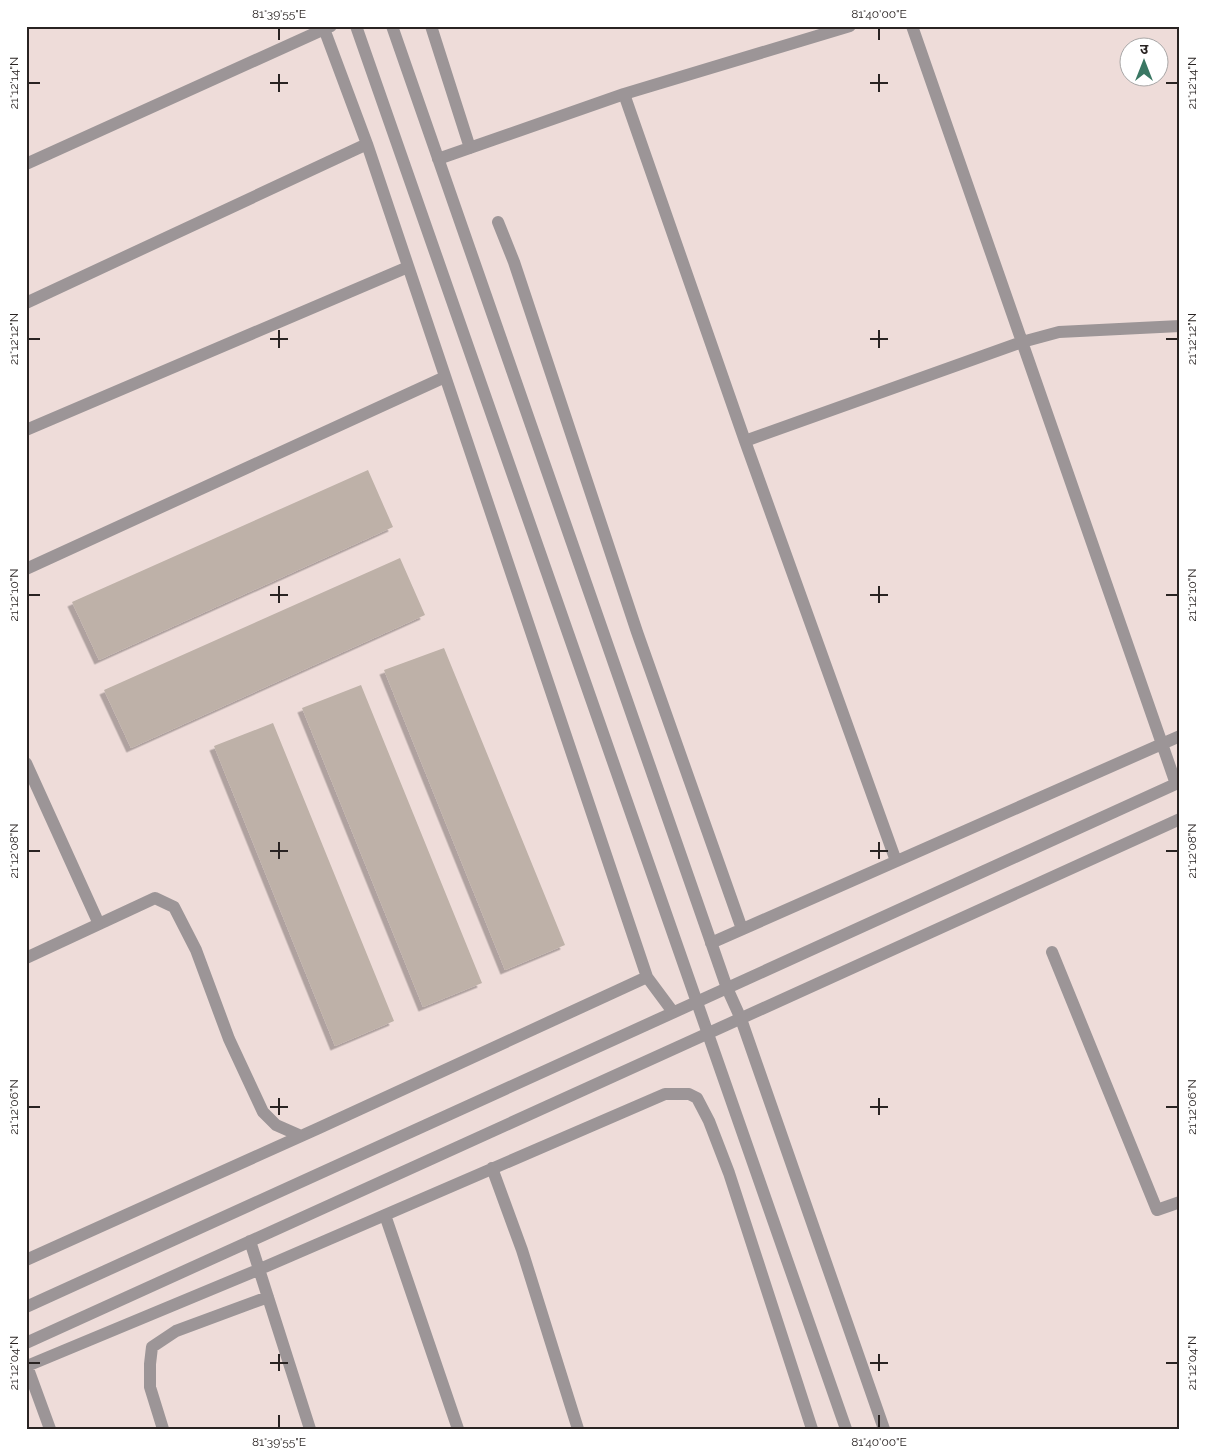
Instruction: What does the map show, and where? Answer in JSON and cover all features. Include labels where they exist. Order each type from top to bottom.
[{"type":"street","points":[[356,26],[846,1429]]},
{"type":"street","points":[[392,26],[727,988],[741,1018],[884,1429]]},
{"type":"street","points":[[431,26],[470,148]]},
{"type":"street","points":[[438,159],[624,94],[850,26]]},
{"type":"street","points":[[26,1307],[1178,783],[1162,744],[912,26]]},
{"type":"street","points":[[26,164],[326,27],[647,977],[673,1012]]},
{"type":"street","points":[[624,94],[745,441],[896,861]]},
{"type":"street","points":[[26,303],[367,144]]},
{"type":"street","points":[[498,222],[514,262],[637,632],[742,929]]},
{"type":"street","points":[[26,430],[408,267]]},
{"type":"street","points":[[745,441],[1022,342],[1059,332],[1180,326]]},
{"type":"street","points":[[26,569],[445,377]]},
{"type":"street","points":[[712,942],[1180,736]]},
{"type":"street","points":[[26,763],[99,924]]},
{"type":"street","points":[[26,1343],[1180,819]]},
{"type":"street","points":[[26,958],[154,898],[174,908],[196,950],[229,1039],[263,1112],[276,1124],[301,1136]]},
{"type":"street","points":[[1052,952],[1157,1210],[1180,1202]]},
{"type":"street","points":[[26,1260],[647,977]]},
{"type":"street","points":[[50,1429],[28,1366],[260,1269],[665,1094],[689,1094],[697,1098],[709,1121],[729,1173],[812,1429]]},
{"type":"street","points":[[492,1168],[522,1250],[578,1429]]},
{"type":"street","points":[[385,1215],[458,1429]]},
{"type":"street","points":[[250,1241],[310,1429]]},
{"type":"street","points":[[163,1429],[150,1387],[152,1347],[176,1331],[268,1297]]},
{"type":"building","points":[[368,470],[393,527],[99,660],[72,602]]},
{"type":"building","points":[[400,558],[425,615],[131,748],[104,690]]},
{"type":"building","points":[[444,648],[565,945],[505,970],[384,670]]},
{"type":"building","points":[[361,685],[482,983],[423,1007],[302,708]]},
{"type":"building","points":[[273,723],[394,1021],[335,1046],[214,746]]}]
